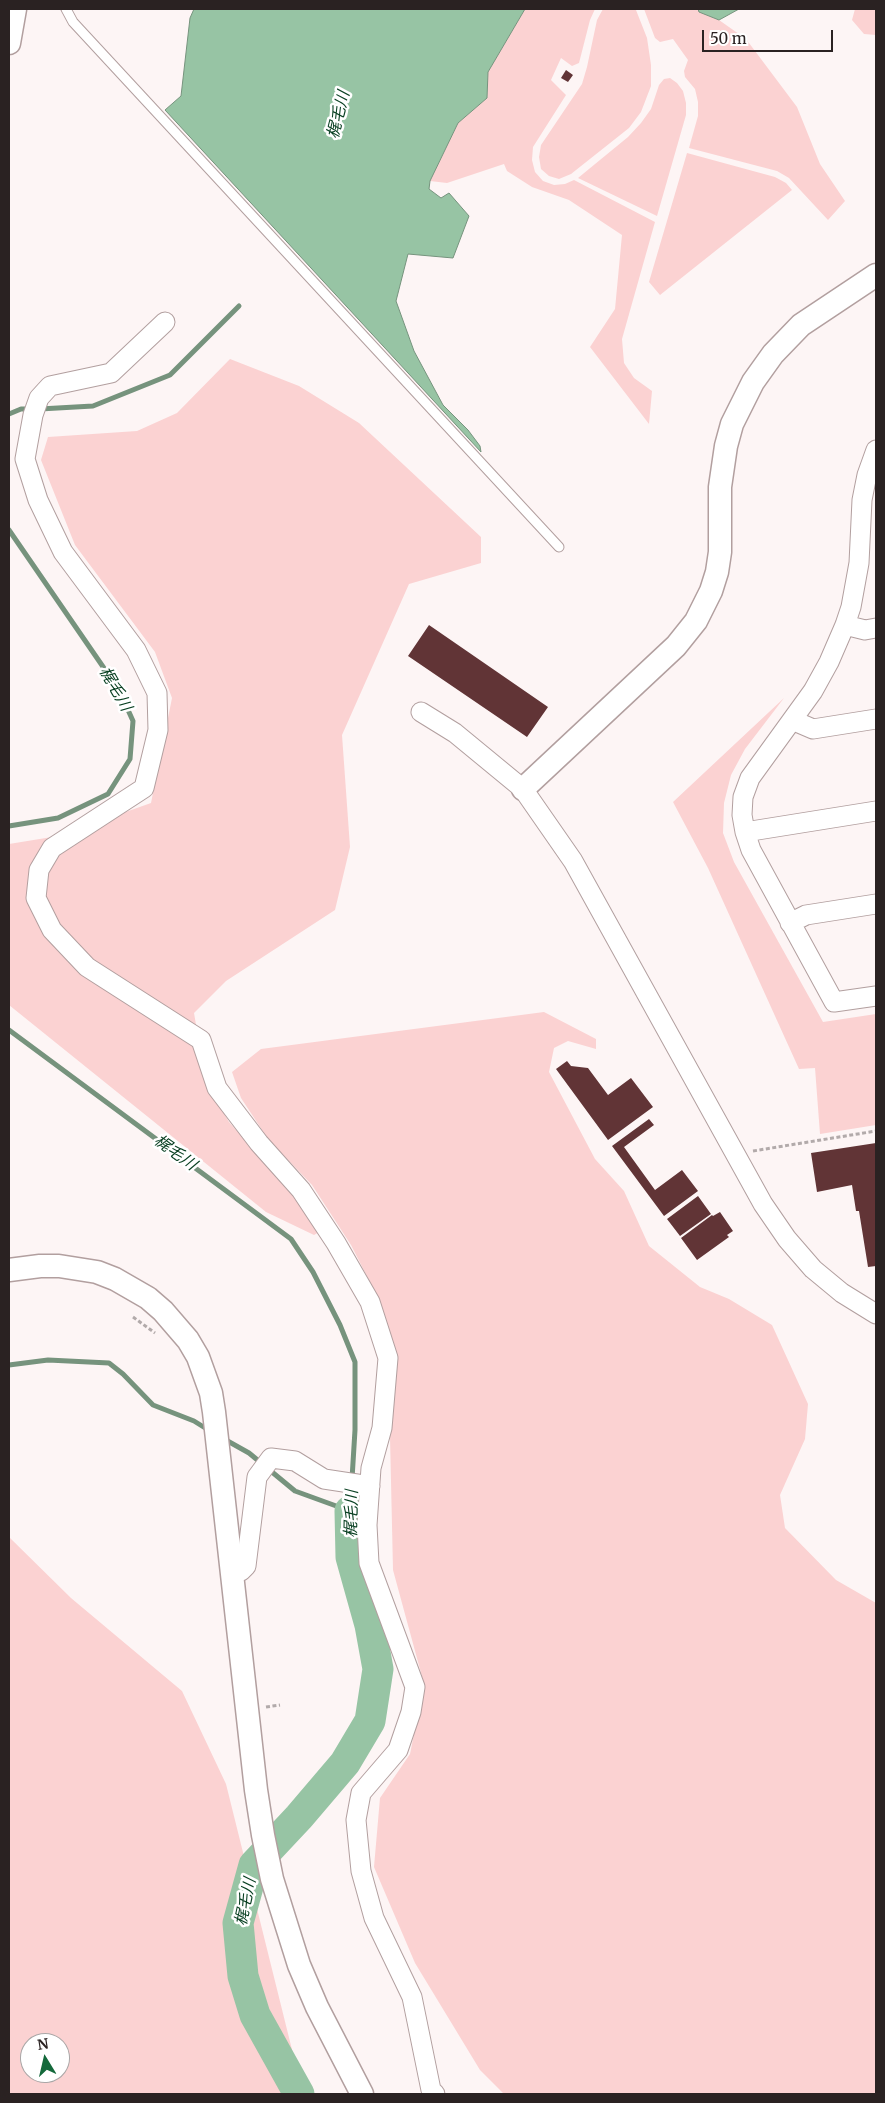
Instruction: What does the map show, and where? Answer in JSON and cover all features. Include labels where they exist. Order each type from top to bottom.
[{"type":"street","points":[[9,43],[15,9]]},
{"type":"street","points":[[523,789],[676,646],[696,621],[711,591],[717,572],[720,552],[720,487],[726,446],[732,424],[753,382],[773,354],[801,325],[876,275]]},
{"type":"street","points":[[165,322],[111,373],[50,386],[36,407],[25,459],[38,500],[63,552],[136,650],[157,693],[158,730],[144,788],[52,848],[39,870],[36,898],[52,930],[87,967],[201,1040],[217,1088],[259,1143],[301,1190],[370,1302],[388,1358],[382,1428],[371,1468],[358,1484]]},
{"type":"street","points":[[876,450],[867,475],[862,500],[868,537],[845,625],[829,662],[812,691],[750,778],[743,797],[742,815],[751,850],[834,1002],[876,996]]},
{"type":"street","points":[[845,625],[866,630],[876,628]]},
{"type":"street","points":[[421,712],[455,733],[523,789],[573,861],[762,1204],[787,1239],[813,1269],[842,1293],[876,1314]]},
{"type":"street","points":[[792,720],[813,729],[876,719]]},
{"type":"street","points":[[745,832],[876,811]]},
{"type":"street","points":[[790,923],[806,915],[876,904]]},
{"type":"street","points":[[9,1270],[40,1266],[78,1268],[115,1279],[148,1298],[176,1325],[198,1357],[214,1412],[259,1810],[272,1879],[284,1923],[303,1974],[317,2007],[362,2094]]},
{"type":"street","points":[[232,1574],[241,1571],[246,1566],[248,1560],[256,1481],[266,1464],[295,1461],[320,1478],[358,1484]]},
{"type":"street","points":[[358,1484],[367,1525],[369,1563],[415,1687],[412,1712],[398,1750],[361,1793],[356,1820],[361,1872],[374,1918],[412,1997],[432,2090],[435,2094]]},
{"type":"lane","points":[[66,9],[80,29],[559,548]]},
{"type":"path","points":[[752,1151],[876,1131]]},
{"type":"shaded area","points":[[525,9],[595,9],[590,20],[579,63],[572,66],[561,58],[551,80],[566,95],[533,147],[532,160],[535,172],[543,181],[554,185],[565,184],[574,180],[655,222],[622,339],[624,363],[634,378],[652,391],[649,424],[590,347],[615,309],[622,235],[569,200],[532,187],[507,171],[504,164],[447,183],[430,181],[458,123],[487,98],[488,72]]},
{"type":"shaded area","points":[[603,9],[636,10],[647,38],[651,65],[651,86],[641,112],[629,128],[571,174],[559,179],[549,176],[541,169],[539,157],[541,145],[582,84],[597,20]]},
{"type":"shaded area","points":[[644,9],[698,9],[700,12],[719,20],[746,39],[797,107],[820,164],[845,201],[828,220],[789,178],[777,171],[689,148],[698,116],[698,102],[695,89],[685,77],[684,71],[688,60],[673,39],[660,42],[655,38]]},
{"type":"shaded area","points":[[855,9],[876,9],[876,35],[864,34],[852,20]]},
{"type":"shaded area","points":[[670,78],[683,91],[686,115],[657,216],[578,178],[628,137],[641,123],[651,109],[659,85],[664,79]]},
{"type":"shaded area","points":[[687,153],[775,177],[786,183],[792,190],[660,295],[649,282]]},
{"type":"shaded area","points":[[230,359],[299,386],[359,423],[481,537],[481,563],[409,584],[342,735],[350,847],[335,910],[226,981],[194,1013],[200,1048],[216,1100],[229,1122],[299,1201],[321,1231],[314,1235],[266,1212],[9,1005],[9,844],[58,836],[151,803],[172,698],[155,652],[75,545],[41,460],[48,437],[137,431],[177,413]]},
{"type":"shaded area","points":[[784,698],[745,749],[731,775],[724,803],[723,833],[734,862],[823,1022],[876,1014],[876,1125],[820,1134],[815,1068],[799,1069],[708,868],[673,802]]},
{"type":"shaded area","points":[[544,1012],[596,1039],[596,1049],[568,1041],[554,1048],[549,1072],[595,1159],[624,1191],[649,1246],[700,1287],[729,1299],[772,1325],[808,1404],[805,1439],[780,1495],[785,1528],[836,1580],[876,1603],[876,2094],[504,2094],[480,2070],[415,1963],[374,1867],[380,1798],[410,1754],[424,1684],[393,1570],[390,1437],[394,1369],[379,1300],[351,1245],[312,1185],[268,1139],[241,1098],[232,1072],[261,1049]]},
{"type":"shaded area","points":[[9,1537],[71,1598],[182,1691],[226,1784],[303,2094],[9,2094]]},
{"type":"water","points":[[194,9],[525,9],[488,72],[487,98],[458,123],[430,181],[429,189],[441,198],[449,193],[469,216],[453,258],[408,254],[396,301],[414,351],[443,405],[468,430],[480,446],[481,452],[165,110],[181,96],[190,18]]},
{"type":"water","points":[[698,9],[739,9],[719,20],[699,12]]},
{"type":"building","points":[[566,70],[573,75],[568,82],[561,78]]},
{"type":"building","points":[[429,625],[548,707],[527,737],[408,656]]},
{"type":"building","points":[[567,1061],[571,1066],[588,1068],[608,1095],[631,1078],[653,1107],[608,1140],[556,1069]]},
{"type":"building","points":[[649,1119],[654,1125],[624,1147],[655,1190],[682,1170],[698,1191],[664,1216],[612,1146]]},
{"type":"building","points":[[876,1143],[876,1266],[868,1267],[859,1211],[856,1211],[852,1185],[817,1192],[811,1153]]},
{"type":"building","points":[[698,1196],[711,1214],[680,1236],[667,1219]]},
{"type":"building","points":[[720,1212],[733,1231],[727,1235],[729,1237],[697,1260],[681,1238],[712,1215]]},
{"type":"waterway","name":"梶毛川","points":[[40,409],[93,406],[170,375],[239,306]]},
{"type":"waterway","name":"梶毛川","points":[[9,414],[21,409],[31,409]]},
{"type":"waterway","name":"梶毛川","points":[[9,530],[119,690],[133,721],[130,759],[108,794],[58,818],[9,826]]},
{"type":"waterway","name":"梶毛川","points":[[9,1030],[291,1239],[313,1272],[340,1325],[355,1362],[355,1430],[352,1479]]},
{"type":"waterway","points":[[9,1365],[48,1360],[109,1363],[123,1374],[153,1405],[194,1421],[210,1431]]},
{"type":"waterway","points":[[224,1439],[249,1453],[295,1491],[350,1511],[352,1487]]},
{"type":"waterway","name":"梶毛川","points":[[299,2094],[255,2015],[243,1976],[238,1923],[254,1865],[299,1817],[345,1763],[370,1721],[378,1669],[370,1625],[351,1557],[350,1511]]}]
